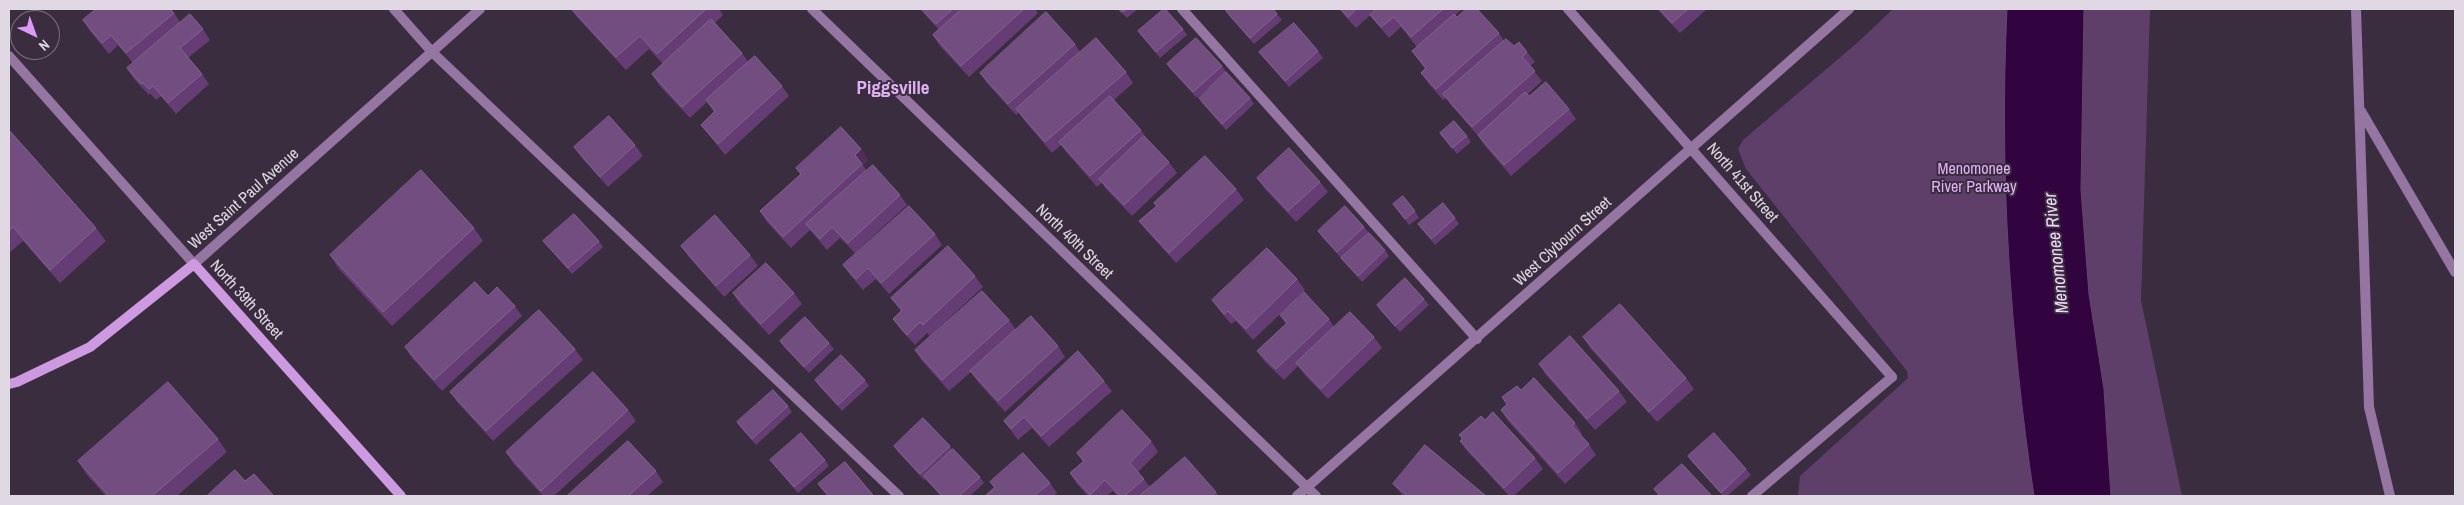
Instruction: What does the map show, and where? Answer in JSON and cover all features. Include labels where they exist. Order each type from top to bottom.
[{"type":"street","points":[[394,9],[432,52],[899,496]]},
{"type":"street","name":"West Saint Paul Avenue","points":[[9,384],[17,382],[90,347],[194,264],[480,9]]},
{"type":"street","name":"North 40th Street","points":[[812,9],[1316,496]]},
{"type":"street","points":[[1182,9],[1477,339]]},
{"type":"street","name":"North 41st Street","points":[[1568,9],[1892,378],[1757,495]]},
{"type":"street","name":"West Clybourn Street","points":[[1297,496],[1849,9]]},
{"type":"street","points":[[2356,9],[2369,406],[2390,496]]},
{"type":"street","name":"North 39th Street","points":[[9,56],[401,496]]},
{"type":"street","points":[[2360,109],[2455,272]]},
{"type":"green space","name":"Menomonee River Parkway","points":[[1893,9],[2150,9],[2141,300],[2182,496],[1798,496],[1800,476],[1908,378],[1907,371],[1746,169],[1738,149],[1743,140],[1857,43]]},
{"type":"water","name":"Menomonee River","points":[[2007,9],[2084,9],[2081,190],[2089,294],[2104,389],[2111,496],[2034,496],[2019,375],[2008,253],[2004,131]]},
{"type":"building","points":[[96,9],[170,9],[174,13],[126,53],[111,35],[102,43],[83,20]]},
{"type":"building","points":[[572,9],[706,9],[657,54],[640,36],[616,57]]},
{"type":"building","points":[[922,9],[953,9],[936,24]]},
{"type":"building","points":[[962,9],[1024,9],[961,66],[933,35]]},
{"type":"building","points":[[1164,9],[1183,29],[1156,52],[1138,31]]},
{"type":"building","points":[[1229,9],[1273,9],[1277,14],[1250,38],[1226,11]]},
{"type":"building","points":[[1341,9],[1357,9],[1348,17]]},
{"type":"building","points":[[1377,9],[1443,9],[1411,37],[1394,17],[1381,27],[1370,15]]},
{"type":"building","points":[[1466,9],[1477,9],[1499,33],[1436,89],[1421,73],[1426,68],[1412,51],[1454,14],[1457,17]]},
{"type":"building","points":[[1660,9],[1688,9],[1672,23]]},
{"type":"building","points":[[1046,12],[1075,44],[1008,104],[980,73]]},
{"type":"building","points":[[190,14],[203,29],[180,48],[202,74],[168,103],[153,86],[149,89],[143,83],[141,84],[127,68]]},
{"type":"building","points":[[711,19],[742,53],[682,107],[652,74]]},
{"type":"building","points":[[1294,23],[1318,51],[1285,81],[1259,52]]},
{"type":"building","points":[[1096,38],[1126,72],[1045,142],[1016,109]]},
{"type":"building","points":[[1196,38],[1222,66],[1193,92],[1167,64]]},
{"type":"building","points":[[1506,39],[1514,46],[1519,42],[1527,52],[1522,57],[1535,71],[1472,127],[1443,94]]},
{"type":"building","points":[[755,56],[782,86],[718,144],[701,125],[715,111],[706,100]]},
{"type":"building","points":[[1226,72],[1250,98],[1222,124],[1199,98]]},
{"type":"building","points":[[1546,82],[1569,109],[1504,165],[1478,135],[1525,92],[1529,96]]},
{"type":"building","points":[[1110,96],[1141,130],[1090,176],[1059,142]]},
{"type":"building","points":[[609,116],[635,145],[600,177],[574,147]]},
{"type":"building","points":[[1454,121],[1467,136],[1452,148],[1440,133]]},
{"type":"building","points":[[841,127],[861,149],[855,155],[862,164],[783,237],[760,211],[801,174],[796,168]]},
{"type":"building","points":[[9,130],[96,228],[50,270],[13,227],[9,231]]},
{"type":"building","points":[[1144,136],[1169,162],[1124,205],[1099,179]]},
{"type":"building","points":[[1289,148],[1320,182],[1288,211],[1257,178]]},
{"type":"building","points":[[1205,156],[1236,189],[1169,253],[1139,221],[1157,206],[1154,203]]},
{"type":"building","points":[[873,165],[900,195],[848,243],[832,227],[820,239],[806,224]]},
{"type":"building","points":[[421,170],[474,228],[383,312],[330,255]]},
{"type":"building","points":[[1403,196],[1415,211],[1405,219],[1393,204]]},
{"type":"building","points":[[1443,203],[1455,218],[1431,239],[1418,224]]},
{"type":"building","points":[[909,206],[935,234],[881,283],[868,268],[856,279],[843,265]]},
{"type":"building","points":[[1345,206],[1364,227],[1337,252],[1318,231]]},
{"type":"building","points":[[574,214],[599,241],[568,268],[543,241]]},
{"type":"building","points":[[715,215],[750,255],[716,286],[681,246]]},
{"type":"building","points":[[1369,233],[1385,250],[1358,276],[1341,258]]},
{"type":"building","points":[[948,246],[975,276],[923,325],[920,322],[907,335],[893,319],[902,310],[891,298]]},
{"type":"building","points":[[1267,248],[1297,279],[1246,329],[1228,311],[1224,314],[1212,300]]},
{"type":"building","points":[[766,263],[794,293],[761,324],[733,293]]},
{"type":"building","points":[[1405,278],[1424,299],[1395,326],[1377,305]]},
{"type":"building","points":[[475,282],[488,296],[497,287],[515,306],[434,380],[405,347]]},
{"type":"building","points":[[982,291],[1009,320],[942,380],[915,350]]},
{"type":"building","points":[[1304,292],[1329,319],[1276,369],[1257,351],[1287,323],[1280,315]]},
{"type":"building","points":[[1620,304],[1686,378],[1649,412],[1583,337]]},
{"type":"building","points":[[539,310],[575,349],[486,431],[450,392]]},
{"type":"building","points":[[1350,312],[1374,337],[1321,389],[1296,363]]},
{"type":"building","points":[[1031,316],[1058,346],[998,401],[970,371]]},
{"type":"building","points":[[805,317],[829,343],[804,367],[780,341]]},
{"type":"building","points":[[1570,336],[1619,391],[1587,419],[1539,364]]},
{"type":"building","points":[[1078,351],[1104,381],[1041,436],[1024,417],[1011,429],[1004,421]]},
{"type":"building","points":[[841,355],[865,380],[838,405],[815,380]]},
{"type":"building","points":[[593,372],[628,410],[541,491],[506,452]]},
{"type":"building","points":[[1534,378],[1575,423],[1572,426],[1589,444],[1558,473],[1501,410],[1507,404],[1502,397],[1517,386],[1521,390]]},
{"type":"building","points":[[168,382],[218,439],[152,496],[109,496],[78,461]]},
{"type":"building","points":[[773,390],[788,406],[752,439],[737,422]]},
{"type":"building","points":[[1122,410],[1151,441],[1130,463],[1144,479],[1124,496],[1120,496],[1105,480],[1090,495],[1070,473],[1084,461],[1077,453]]},
{"type":"building","points":[[1493,412],[1535,458],[1504,488],[1460,441],[1463,438],[1459,435],[1481,416],[1485,420]]},
{"type":"building","points":[[923,418],[950,446],[920,474],[894,446]]},
{"type":"building","points":[[801,433],[825,460],[794,487],[770,460]]},
{"type":"building","points":[[1714,433],[1746,469],[1721,493],[1688,456]]},
{"type":"building","points":[[628,441],[656,471],[628,496],[567,496]]},
{"type":"building","points":[[1425,445],[1486,496],[1408,496],[1393,484]]},
{"type":"building","points":[[953,449],[980,477],[959,496],[942,496],[924,476]]},
{"type":"building","points":[[1023,453],[1050,483],[1034,496],[985,496],[995,487],[990,482]]},
{"type":"building","points":[[1185,457],[1216,492],[1211,496],[1141,495]]},
{"type":"building","points":[[845,462],[872,496],[829,496],[818,484]]},
{"type":"building","points":[[1682,464],[1712,496],[1660,496],[1654,489]]},
{"type":"building","points":[[235,470],[245,481],[254,474],[273,495],[207,496]]},
{"type":"district","name":"Piggsville","points":[[893,89]]}]
